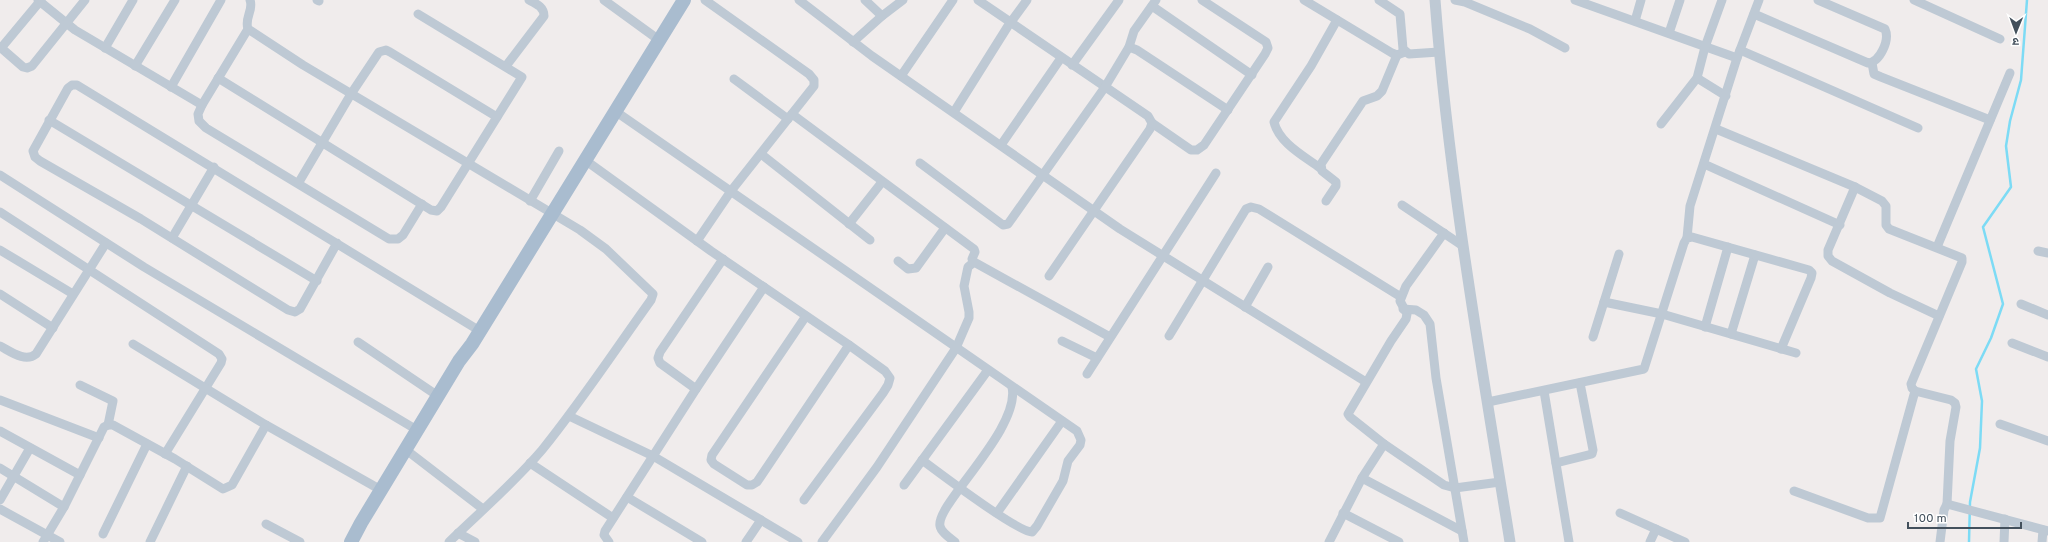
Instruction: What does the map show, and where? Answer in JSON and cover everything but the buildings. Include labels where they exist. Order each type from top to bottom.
[{"type":"main road","points":[[657,39],[677,0]]},
{"type":"main road","points":[[351,542],[380,490],[459,361],[472,344],[550,212],[641,64],[684,0]]},
{"type":"main road","points":[[459,361],[462,350],[475,328],[585,160],[615,111],[641,64]]},
{"type":"street","points":[[86,0],[67,24],[32,66],[27,68],[23,67],[0,48],[40,0],[67,24],[202,105]]},
{"type":"street","points":[[105,48],[133,0]]},
{"type":"street","points":[[136,66],[175,0]]},
{"type":"street","points":[[171,87],[221,0]]},
{"type":"street","points":[[250,0],[251,7],[246,24],[248,28],[303,65],[550,212],[606,249],[652,294],[651,300],[569,416],[530,463],[449,542]]},
{"type":"street","points":[[506,66],[544,16],[544,11],[529,0]]},
{"type":"street","points":[[604,0],[657,39]]},
{"type":"street","points":[[697,241],[731,191],[814,86],[814,80],[809,74],[705,0]]},
{"type":"street","points":[[799,0],[853,42],[1094,210],[1202,281],[1366,382]]},
{"type":"street","points":[[865,0],[882,16]]},
{"type":"street","points":[[853,42],[882,16],[903,0]]},
{"type":"street","points":[[901,76],[953,0]]},
{"type":"street","points":[[978,0],[1148,116],[1152,123],[1191,150],[1197,150],[1204,145],[1252,75],[1268,48],[1266,42],[1202,0]]},
{"type":"street","points":[[954,112],[1010,23],[1028,0]]},
{"type":"street","points":[[1072,65],[1119,0]]},
{"type":"street","points":[[1304,0],[1337,20],[1401,54],[1439,52]]},
{"type":"street","points":[[1320,168],[1363,101],[1378,96],[1382,91],[1403,49],[1400,14],[1379,0]]},
{"type":"street","points":[[1435,0],[1439,52],[1463,246],[1510,542]]},
{"type":"street","points":[[1455,0],[1465,2],[1530,29],[1565,48]]},
{"type":"street","points":[[1575,0],[1600,4],[1635,21],[1705,47],[1739,54],[1918,128]]},
{"type":"street","points":[[1635,21],[1641,0]]},
{"type":"street","points":[[1669,33],[1680,0]]},
{"type":"street","points":[[1661,124],[1696,78],[1705,47],[1722,0]]},
{"type":"street","points":[[1488,402],[1644,369],[1684,243],[1687,238],[1690,206],[1739,54],[1759,0]]},
{"type":"street","points":[[1754,14],[1868,63],[1872,63],[1876,60],[1888,35],[1885,29],[1818,0]]},
{"type":"street","points":[[1914,0],[2000,39]]},
{"type":"street","points":[[920,163],[1002,225],[1008,224],[1012,221],[1105,87],[1129,47],[1134,31],[1154,3],[1252,75]]},
{"type":"street","points":[[218,78],[431,210],[437,211],[469,165],[522,77],[418,14]]},
{"type":"street","points":[[1326,201],[1336,186],[1336,182],[1286,141],[1276,128],[1274,122],[1311,66],[1337,20]]},
{"type":"street","points":[[248,28],[202,105],[198,114],[199,121],[206,128],[299,182],[389,238],[398,239],[403,235],[422,204]]},
{"type":"street","points":[[1129,47],[1137,50],[1228,110]]},
{"type":"street","points":[[299,182],[351,94],[377,54],[386,50],[497,117]]},
{"type":"street","points":[[1001,145],[1061,58]]},
{"type":"street","points":[[1872,63],[1874,74],[1990,120]]},
{"type":"street","points":[[1937,247],[2010,73]]},
{"type":"street","points":[[1696,78],[1726,96]]},
{"type":"street","points":[[734,79],[882,182],[974,249],[975,252],[972,259],[974,262],[1110,337]]},
{"type":"street","points":[[338,243],[300,309],[295,312],[288,310],[172,238],[35,157],[33,151],[35,144],[68,88],[72,85],[77,85],[214,167],[338,243],[475,328]]},
{"type":"street","points":[[615,111],[1077,431],[1082,440],[1068,461],[1063,481],[1035,530],[1032,532],[1024,531],[998,514],[922,460]]},
{"type":"street","points":[[49,120],[317,281]]},
{"type":"street","points":[[1049,276],[1150,129],[1152,123]]},
{"type":"street","points":[[1716,129],[1855,187],[1882,201],[1886,206],[1886,225],[1889,229],[1962,258],[1962,262],[1911,384],[1915,391],[1951,400],[1955,403],[1956,407],[1950,441],[1947,504],[1944,510],[1940,542]]},
{"type":"street","points":[[530,201],[560,151]]},
{"type":"street","points":[[761,154],[870,240]]},
{"type":"street","points":[[585,160],[697,241],[850,345],[885,371],[890,378],[888,385],[804,500]]},
{"type":"street","points":[[1704,164],[1840,225]]},
{"type":"street","points":[[172,238],[214,167]]},
{"type":"street","points":[[1087,374],[1216,173]]},
{"type":"street","points":[[0,175],[106,243],[417,430]]},
{"type":"street","points":[[849,224],[882,182]]},
{"type":"street","points":[[1855,187],[1828,250],[1828,256],[1832,261],[1890,293],[1939,316]]},
{"type":"street","points":[[1402,205],[1463,246]]},
{"type":"street","points":[[1169,336],[1246,209],[1251,207],[1259,209],[1401,297]]},
{"type":"street","points":[[0,212],[219,354],[222,359],[221,363],[165,454]]},
{"type":"street","points":[[898,261],[908,269],[916,268],[945,228]]},
{"type":"street","points":[[1444,233],[1406,286],[1401,297],[1400,305],[1407,314],[1406,319],[1366,382],[1348,414],[1350,418],[1384,444],[1444,485],[1455,488],[1500,482]]},
{"type":"street","points":[[1687,238],[1692,237],[1809,270],[1812,274],[1811,278],[1782,349]]},
{"type":"street","points":[[0,346],[23,357],[33,357],[53,328],[106,243]]},
{"type":"street","points":[[1705,327],[1728,247]]},
{"type":"street","points":[[0,250],[73,294]]},
{"type":"street","points":[[2038,251],[2048,253]]},
{"type":"street","points":[[1593,337],[1619,254]]},
{"type":"street","points":[[1731,334],[1755,255]]},
{"type":"street","points":[[696,389],[660,363],[658,358],[660,352],[723,259]]},
{"type":"street","points":[[822,542],[877,467],[956,348],[969,318],[964,281],[968,267],[974,262]]},
{"type":"street","points":[[1245,307],[1268,267]]},
{"type":"street","points":[[609,542],[604,535],[613,518],[764,287]]},
{"type":"street","points":[[0,294],[53,328]]},
{"type":"street","points":[[1604,302],[1662,314],[1796,353]]},
{"type":"street","points":[[2021,304],[2048,315]]},
{"type":"street","points":[[1403,309],[1416,310],[1424,315],[1430,324],[1436,378],[1464,542]]},
{"type":"street","points":[[806,316],[712,455],[711,460],[714,464],[747,485],[752,485],[757,482],[850,345]]},
{"type":"street","points":[[1062,341],[1098,358]]},
{"type":"street","points":[[358,342],[438,396]]},
{"type":"street","points":[[2012,342],[2048,357]]},
{"type":"street","points":[[133,344],[380,490]]},
{"type":"street","points":[[904,485],[988,370]]},
{"type":"street","points":[[1556,463],[1592,454],[1593,450],[1580,383]]},
{"type":"street","points":[[46,539],[64,507],[104,427],[108,425],[113,401],[80,385]]},
{"type":"street","points":[[954,542],[942,530],[940,522],[1005,420],[1013,403],[1012,386]]},
{"type":"street","points":[[1544,391],[1569,542]]},
{"type":"street","points":[[1794,491],[1868,518],[1880,518],[1915,391]]},
{"type":"street","points":[[0,400],[99,438]]},
{"type":"street","points":[[569,416],[653,456],[760,520],[786,539],[798,542]]},
{"type":"street","points":[[998,514],[1062,421]]},
{"type":"street","points":[[108,425],[113,426],[187,466],[223,489],[232,485],[266,424]]},
{"type":"street","points":[[2000,424],[2048,441]]},
{"type":"street","points":[[0,431],[80,476]]},
{"type":"street","points":[[103,534],[147,444]]},
{"type":"street","points":[[1329,542],[1362,478],[1384,444]]},
{"type":"street","points":[[0,500],[30,448]]},
{"type":"street","points":[[405,449],[483,509]]},
{"type":"street","points":[[530,463],[613,518]]},
{"type":"street","points":[[150,542],[187,466]]},
{"type":"street","points":[[0,468],[64,507]]},
{"type":"street","points":[[1362,478],[1462,531]]},
{"type":"street","points":[[627,497],[702,542]]},
{"type":"street","points":[[1947,504],[2046,530],[2042,542]]},
{"type":"street","points":[[0,509],[46,539],[60,542]]},
{"type":"street","points":[[1343,513],[1398,542]]},
{"type":"street","points":[[1620,513],[1683,542]]},
{"type":"street","points":[[746,542],[760,520]]},
{"type":"street","points":[[2004,542],[2005,520]]},
{"type":"street","points":[[266,524],[300,542]]},
{"type":"street","points":[[1650,542],[1656,529]]},
{"type":"street","points":[[458,533],[475,542]]},
{"type":"waterway","points":[[1969,542],[1970,502],[1980,448],[1982,401],[1976,369],[1991,338],[2003,304],[1983,227],[2011,187],[2006,146],[2010,121],[2021,80],[2027,0]]}]
